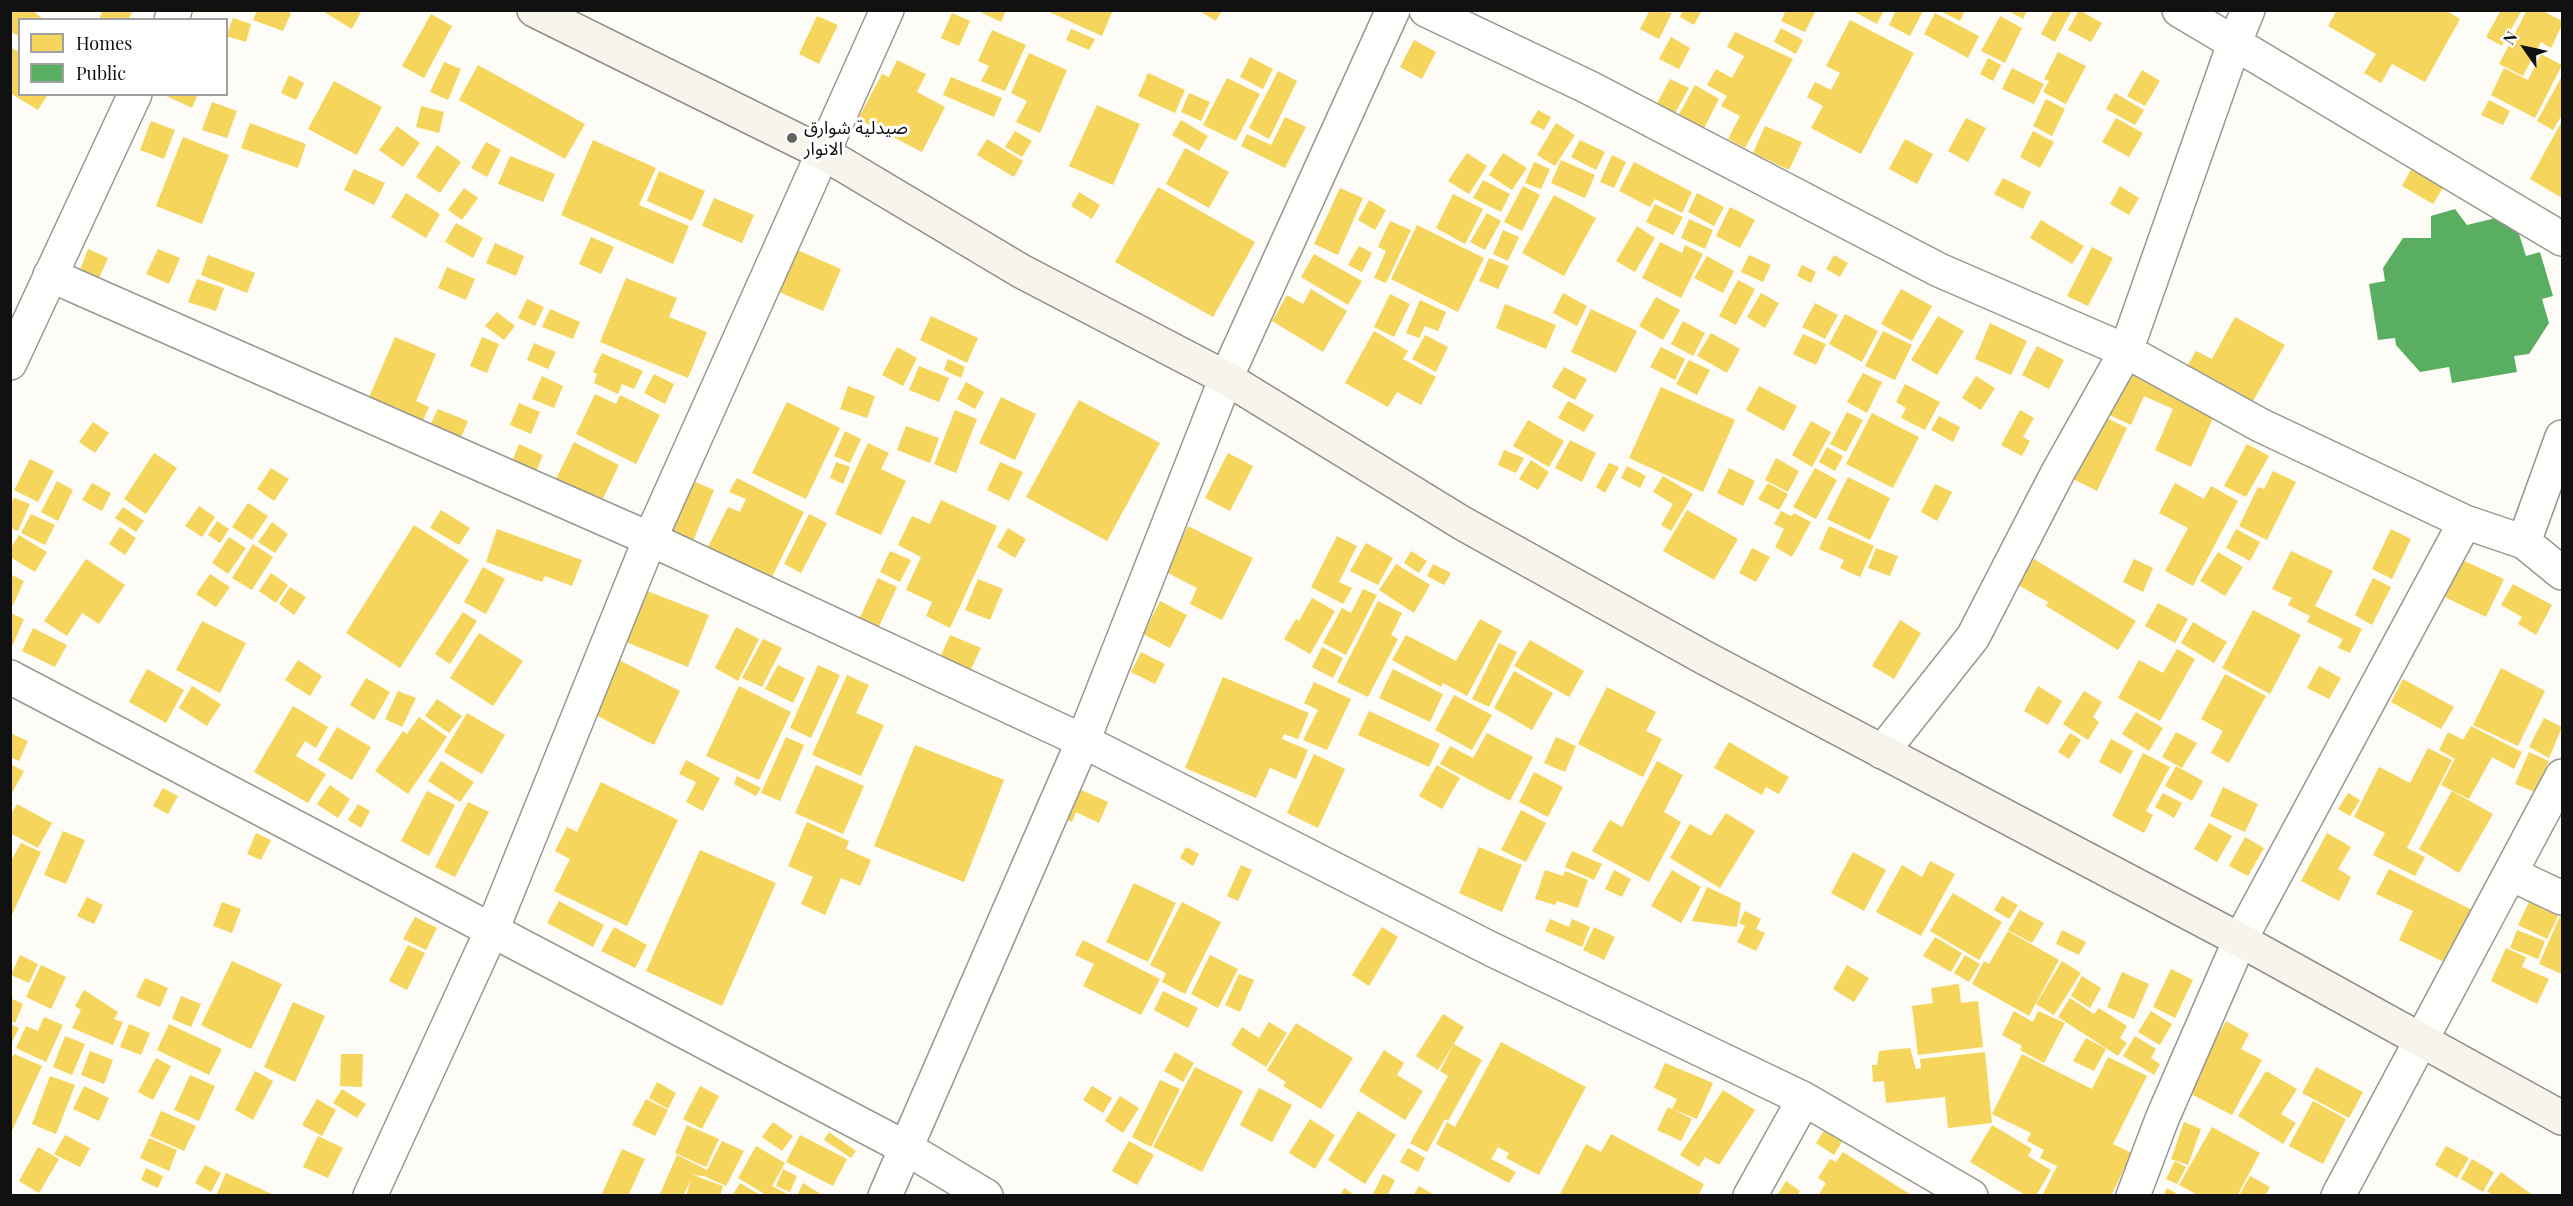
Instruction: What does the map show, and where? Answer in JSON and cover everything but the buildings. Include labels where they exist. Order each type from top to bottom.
[{"type":"street","points":[[534,10],[825,154],[1021,271],[1226,378],[1462,523],[1694,652],[2240,940],[2562,1118]]},
{"type":"street","points":[[370,1196],[492,930],[650,539],[825,154],[887,10]]},
{"type":"street","points":[[885,1196],[1083,741],[1226,378],[1393,10]]},
{"type":"street","points":[[1426,10],[1588,87],[1939,270],[2126,351],[2260,425],[2465,522],[2524,542],[2562,573]]},
{"type":"street","points":[[2179,10],[2562,239]]},
{"type":"street","points":[[1882,752],[1973,638],[2058,471],[2126,351],[2248,10]]},
{"type":"street","points":[[10,363],[134,96]]},
{"type":"street","points":[[50,275],[650,539],[1083,741],[1491,949],[1804,1100],[1971,1196]]},
{"type":"street","points":[[2524,542],[2562,437]]},
{"type":"street","points":[[2133,1196],[2162,1119],[2240,940],[2465,522]]},
{"type":"street","points":[[10,677],[906,1148],[986,1196]]},
{"type":"street","points":[[2338,1196],[2562,776]]},
{"type":"street","points":[[2511,874],[2562,898]]},
{"type":"street","points":[[1750,1196],[1804,1100]]},
{"type":"place","name":"صيدلية شوارق الانوار","points":[[792,138]]}]
